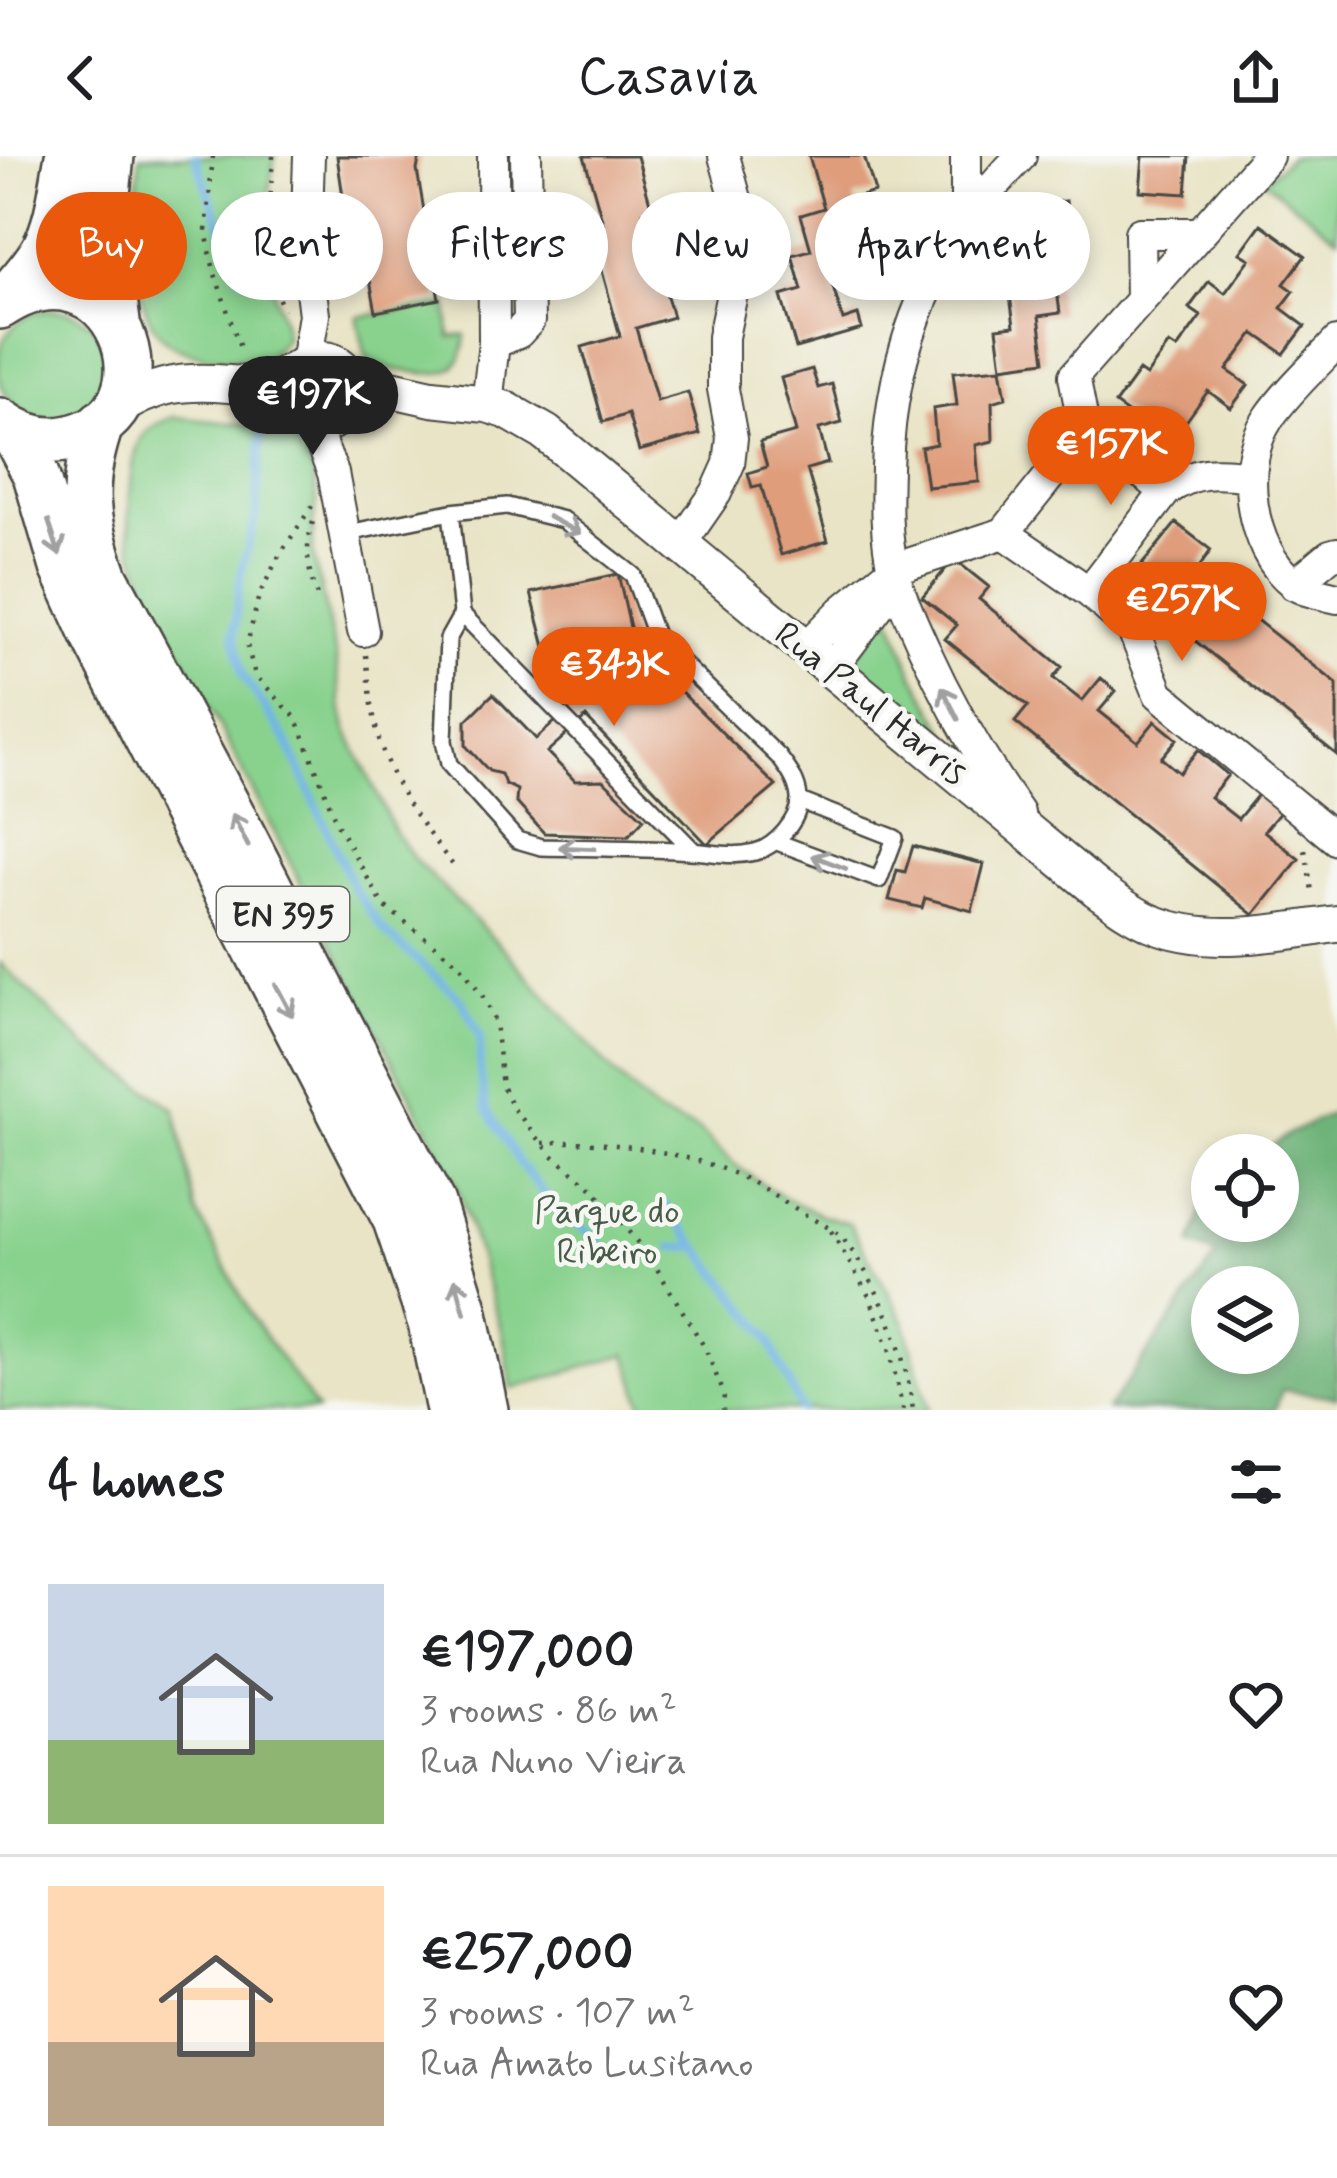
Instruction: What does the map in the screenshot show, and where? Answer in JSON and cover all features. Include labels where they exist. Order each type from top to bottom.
[{"type":"main road","points":[[0,306],[46,246],[68,156]]},
{"type":"main road","name":"EN 395","points":[[111,156],[104,222],[129,360],[123,394],[108,417],[86,474],[91,539],[105,577],[432,1204],[464,1308],[485,1410]]},
{"type":"main road","points":[[0,306],[39,288],[62,287],[102,305],[120,329]]},
{"type":"main road","name":"EN 395","points":[[6,426],[34,439],[58,441],[81,436],[108,417]]},
{"type":"main road","name":"EN 395","points":[[6,426],[36,475],[63,567],[93,633],[396,1220],[430,1323],[449,1410]]},
{"type":"street","points":[[283,384],[312,336],[301,316],[309,156]]},
{"type":"street","points":[[487,404],[494,343],[493,156]]},
{"type":"street","points":[[494,343],[518,333],[530,321],[526,156]]},
{"type":"street","points":[[680,545],[716,493],[729,464],[732,438],[723,389],[723,338],[745,231],[724,156]]},
{"type":"street","points":[[966,156],[967,192]]},
{"type":"street","points":[[990,192],[1021,156]]},
{"type":"street","points":[[1166,491],[1085,432],[1074,376],[1268,156]]},
{"type":"street","points":[[1141,300],[1140,233],[1201,233]]},
{"type":"street","points":[[922,300],[906,343],[888,433],[886,512],[893,569],[948,700],[983,763],[1036,836]]},
{"type":"street","points":[[301,316],[321,334],[346,394],[333,473]]},
{"type":"street","points":[[120,329],[152,358],[189,381]]},
{"type":"street","points":[[1337,342],[1265,422],[1252,456],[1250,494],[1258,530],[1273,560],[1294,585],[1337,598]]},
{"type":"street","points":[[108,417],[153,390],[189,381],[283,384],[316,360],[328,360],[346,394]]},
{"type":"street","points":[[283,384],[320,422],[331,421],[346,394]]},
{"type":"street","points":[[283,384],[321,444],[333,473],[363,632]]},
{"type":"street","name":"Rua Paul Harris","points":[[346,394],[487,404],[546,433],[1126,910],[1154,925],[1210,936],[1328,925]]},
{"type":"street","points":[[893,569],[1004,533],[1085,432]]},
{"type":"street","points":[[1089,592],[1166,491],[1182,479],[1211,472],[1251,476]]},
{"type":"street","points":[[1004,533],[1089,592],[1133,630],[1159,694],[1337,840]]},
{"type":"street","points":[[1294,585],[1337,553]]},
{"type":"street","points":[[819,659],[884,599],[893,569]]},
{"type":"lane","points":[[344,534],[451,512],[507,506],[562,520],[633,574],[656,638],[794,777],[800,801],[777,842],[733,856],[541,847],[517,840],[449,764],[444,741],[448,639],[462,614],[451,512]]},
{"type":"lane","points":[[462,614],[694,851]]},
{"type":"lane","points":[[777,842],[879,880],[895,838],[800,801]]},
{"type":"path","points":[[213,156],[206,232],[214,271],[242,350],[283,384]]},
{"type":"path","points":[[273,156],[271,269],[276,296],[301,316]]},
{"type":"path","points":[[316,596],[308,564],[312,506],[259,595],[248,644],[255,675],[297,719],[337,824],[383,905],[459,964],[482,995],[495,1022],[502,1086],[513,1108],[542,1144],[592,1188],[651,1259],[705,1348],[724,1394],[723,1410]]},
{"type":"path","points":[[363,632],[377,734],[421,826],[457,870]]},
{"type":"path","points":[[1298,810],[1328,925]]},
{"type":"path","points":[[542,1144],[563,1141],[692,1159],[757,1186],[841,1234],[877,1292],[900,1350],[914,1410]]},
{"type":"path","points":[[831,1231],[870,1298],[890,1352],[903,1410]]},
{"type":"green space","points":[[140,156],[275,156],[269,192],[211,192],[211,300],[277,300],[285,339],[265,359],[193,354],[172,345],[156,330],[143,300],[187,300],[187,192],[137,192]]},
{"type":"green space","points":[[1291,156],[1337,156],[1337,238],[1264,181]]},
{"type":"green space","points":[[448,304],[450,337],[466,335],[461,357],[451,369],[434,374],[406,371],[366,357],[357,317]]},
{"type":"green space","points":[[42,311],[64,311],[83,320],[92,326],[107,354],[107,376],[98,395],[92,404],[64,419],[42,419],[23,410],[14,404],[-1,376],[-1,354],[8,335],[14,326]]},
{"type":"green space","name":"Parque do Ribeiro","points":[[174,417],[276,428],[306,454],[317,501],[313,553],[346,729],[395,833],[615,1075],[658,1114],[697,1129],[734,1164],[777,1194],[849,1223],[904,1320],[929,1410],[644,1410],[627,1354],[512,1389],[503,1335],[457,1185],[139,567],[129,526],[135,456],[148,430]]},
{"type":"green space","points":[[888,607],[913,673],[956,749],[949,748],[860,671],[855,661]]},
{"type":"green space","points":[[0,963],[86,1046],[175,1109],[196,1211],[253,1319],[317,1410],[0,1410]]},
{"type":"green space","points":[[1337,1111],[1337,1397],[1282,1390],[1275,1410],[1107,1410],[1191,1292],[1191,1374],[1299,1374],[1299,1266],[1209,1266],[1217,1255],[1191,1244],[1299,1242],[1299,1134],[1289,1134]]},
{"type":"building","points":[[337,156],[420,156],[421,192],[407,192],[407,300],[434,300],[376,312],[374,300],[383,300],[383,192],[342,192]]},
{"type":"building","points":[[584,156],[637,156],[647,192],[632,192],[632,300],[668,300],[673,317],[636,328],[657,401],[688,392],[700,434],[639,451],[628,414],[603,422],[582,347],[620,336],[608,292],[608,192],[594,192]]},
{"type":"building","points":[[809,156],[864,156],[875,192],[819,192]]},
{"type":"building","points":[[1143,156],[1189,156],[1186,194],[1140,191]]},
{"type":"building","points":[[815,211],[815,300],[837,300],[843,320],[858,315],[862,329],[796,348],[782,300],[791,300],[791,293],[802,290],[792,255],[811,250],[801,215]]},
{"type":"building","points":[[1261,224],[1305,256],[1284,284],[1294,291],[1281,308],[1305,326],[1284,354],[1254,333],[1227,370],[1248,385],[1231,408],[1208,391],[1170,444],[1115,404],[1139,371],[1146,376],[1169,344],[1177,349],[1201,316],[1189,308],[1209,281],[1225,293],[1250,259],[1240,253]]},
{"type":"building","points":[[1011,300],[1058,300],[1060,313],[1039,316],[1045,361],[1002,367],[997,328],[1014,326]]},
{"type":"building","points":[[1001,368],[1006,398],[992,402],[993,441],[976,445],[979,482],[927,487],[921,447],[936,444],[933,409],[957,405],[953,372]]},
{"type":"building","points":[[812,369],[818,388],[832,384],[842,423],[819,429],[828,463],[807,469],[828,541],[781,555],[761,485],[752,487],[748,473],[767,467],[760,442],[796,432],[781,378]]},
{"type":"building","points":[[1176,523],[1211,550],[1196,572],[1337,684],[1337,755],[1158,611],[1172,592],[1140,567]]},
{"type":"building","points":[[954,559],[989,587],[979,599],[1062,667],[1053,678],[1082,701],[1101,678],[1116,691],[1099,711],[1138,742],[1155,721],[1177,739],[1161,758],[1179,773],[1198,750],[1228,775],[1210,797],[1238,819],[1260,792],[1282,810],[1264,831],[1299,859],[1254,915],[1015,722],[1028,706],[945,639],[957,625],[922,597]]},
{"type":"building","points":[[618,574],[634,645],[776,786],[707,844],[586,717],[547,752],[575,781],[603,780],[644,819],[628,836],[544,833],[516,802],[517,790],[505,784],[501,774],[489,771],[466,746],[466,721],[493,694],[536,739],[591,689],[557,693],[531,593]]},
{"type":"building","points":[[913,846],[984,864],[972,911],[925,898],[922,908],[889,900],[897,870],[905,872]]},
{"type":"waterway","points":[[195,156],[211,199]]},
{"type":"waterway","points":[[261,433],[256,515],[240,578],[234,636],[243,676],[287,741],[354,889],[384,931],[461,999],[480,1036],[486,1108],[520,1164],[559,1212],[600,1240]]},
{"type":"waterway","points":[[664,1204],[767,1335],[801,1410]]},
{"type":"waterway","points":[[673,1247],[698,1248]]}]
